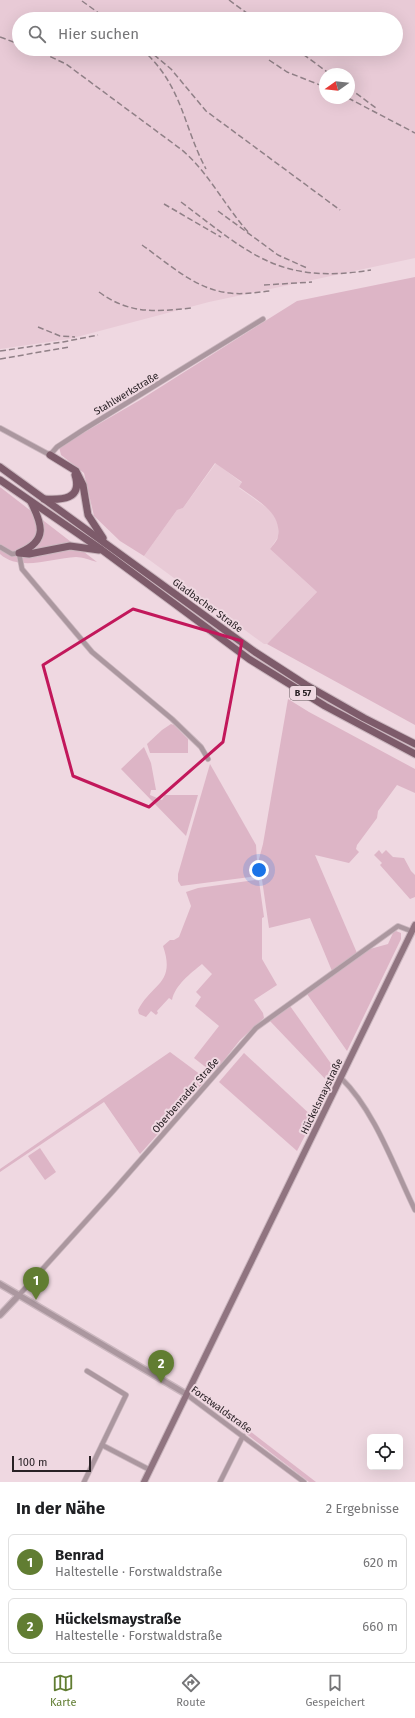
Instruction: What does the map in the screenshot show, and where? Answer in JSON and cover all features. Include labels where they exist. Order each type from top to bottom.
[{"type":"main road","points":[[50,455],[72,467],[76,471],[83,485],[88,515],[107,544]]},
{"type":"main road","name":"Gladbacher Straße","points":[[0,467],[237,639],[283,670],[364,718],[415,744]]},
{"type":"main road","points":[[43,499],[57,500],[71,496],[75,491],[77,483],[72,467]]},
{"type":"main road","name":"Gladbacher Straße","points":[[0,480],[102,550],[249,659],[325,706],[415,754]]},
{"type":"main road","points":[[19,553],[30,548],[37,540],[41,531],[40,522],[31,502]]},
{"type":"main road","points":[[19,553],[29,554],[70,546],[102,550]]},
{"type":"main road","name":"Hückelsmaystraße","points":[[144,1482],[415,925]]},
{"type":"street","name":"Stahlwerkstraße","points":[[50,455],[57,447],[83,430],[263,319]]},
{"type":"street","points":[[0,428],[50,455]]},
{"type":"street","points":[[0,547],[12,554],[19,553],[22,569],[92,652],[201,747],[208,759]]},
{"type":"street","name":"Oberbenrader Straße","points":[[0,1315],[116,1189],[256,1028],[398,926],[411,931]]},
{"type":"street","points":[[341,1078],[348,1084],[372,1119],[415,1210]]},
{"type":"street","name":"Forstwaldstraße","points":[[0,1284],[186,1394],[304,1482]]},
{"type":"street","points":[[84,1482],[126,1395],[87,1371]]},
{"type":"street","points":[[220,1482],[243,1436]]},
{"type":"street","points":[[102,1444],[150,1470]]},
{"type":"highlighted area","points":[[133,609],[242,641],[223,742],[149,807],[73,776],[43,665]]},
{"type":"shaded area","points":[[0,0],[415,0],[415,258],[209,302],[69,339],[0,349]]},
{"type":"shaded area","points":[[415,277],[415,725],[267,644],[317,592],[270,549],[278,538],[278,527],[276,520],[266,507],[239,487],[242,482],[215,463],[183,508],[177,510],[144,556],[120,541],[94,516],[84,473],[61,455],[59,447],[140,400],[297,301]]},
{"type":"shaded area","points":[[216,463],[242,483],[239,488],[270,510],[278,522],[278,537],[270,549],[317,592],[267,644],[264,644],[144,556],[177,510],[183,508]]},
{"type":"shaded area","points":[[0,487],[97,562],[76,557],[27,563],[8,559],[0,554]]},
{"type":"shaded area","points":[[288,699],[309,712],[415,769],[415,793],[397,785],[378,811],[377,818],[357,845],[356,849],[359,852],[349,863],[315,855],[357,953],[332,971],[310,918],[269,928],[259,859],[263,844]]},
{"type":"shaded area","points":[[171,724],[174,725],[188,739],[188,753],[150,753],[147,744]]},
{"type":"shaded area","points":[[144,747],[151,763],[156,790],[151,790],[150,795],[162,800],[165,795],[198,795],[186,836],[121,769]]},
{"type":"shaded area","points":[[210,764],[256,845],[258,876],[181,886],[178,881],[178,874]]},
{"type":"shaded area","points":[[379,850],[382,854],[386,850],[393,857],[404,858],[415,875],[415,897],[410,899],[380,865],[382,863],[374,855]]},
{"type":"shaded area","points":[[255,880],[259,881],[264,917],[262,918],[262,959],[277,985],[254,1000],[263,1013],[264,1018],[240,1040],[217,1069],[208,1069],[194,1058],[219,1026],[195,1006],[201,997],[196,992],[212,974],[202,964],[180,984],[176,989],[172,1000],[169,998],[157,1011],[158,1013],[156,1015],[151,1011],[146,1017],[139,1014],[138,1010],[161,982],[164,976],[167,968],[163,946],[170,940],[174,940],[179,937],[191,906],[186,892],[198,888]]},
{"type":"shaded area","points":[[396,931],[401,933],[401,939],[347,1051],[307,994],[370,949],[388,944],[393,933]]},
{"type":"shaded area","points":[[290,1006],[337,1072],[330,1084],[269,1020]]},
{"type":"shaded area","points":[[170,1052],[201,1075],[205,1081],[140,1154],[104,1102],[0,1172],[0,1169]]},
{"type":"shaded area","points":[[244,1053],[314,1118],[297,1151],[219,1082]]},
{"type":"shaded area","points":[[40,1148],[56,1172],[45,1180],[28,1156]]},
{"type":"shaded area","points":[[198,1391],[316,1482],[309,1482],[196,1395]]},
{"type":"railway","points":[[229,0],[245,12]]},
{"type":"railway","points":[[82,1],[97,12]]},
{"type":"railway","points":[[0,37],[12,41]]},
{"type":"railway","points":[[49,56],[66,64],[182,150],[201,169],[250,234]]},
{"type":"railway","points":[[149,56],[160,68],[169,82],[206,169]]},
{"type":"railway","points":[[155,56],[171,69],[206,111],[340,210]]},
{"type":"railway","points":[[306,56],[322,68]]},
{"type":"railway","points":[[269,60],[287,72],[319,85]]},
{"type":"railway","points":[[355,92],[376,108]]},
{"type":"railway","points":[[355,102],[415,133]]},
{"type":"railway","points":[[181,202],[247,250],[267,261],[288,269],[312,273],[339,273],[371,270]]},
{"type":"railway","points":[[164,204],[221,237]]},
{"type":"railway","points":[[218,211],[278,255],[307,268]]},
{"type":"railway","points":[[142,245],[183,275],[206,287],[235,294],[270,291]]},
{"type":"railway","points":[[264,285],[312,282]]},
{"type":"railway","points":[[99,292],[121,304],[143,310],[191,308]]},
{"type":"railway","points":[[38,327],[60,336],[75,337]]},
{"type":"railway","points":[[0,351],[63,342],[98,335]]},
{"type":"railway","points":[[0,359],[69,347]]},
{"type":"place","name":"Benrad","points":[[36,1300]]},
{"type":"place","name":"Hückelsmaystraße","points":[[161,1383]]}]
